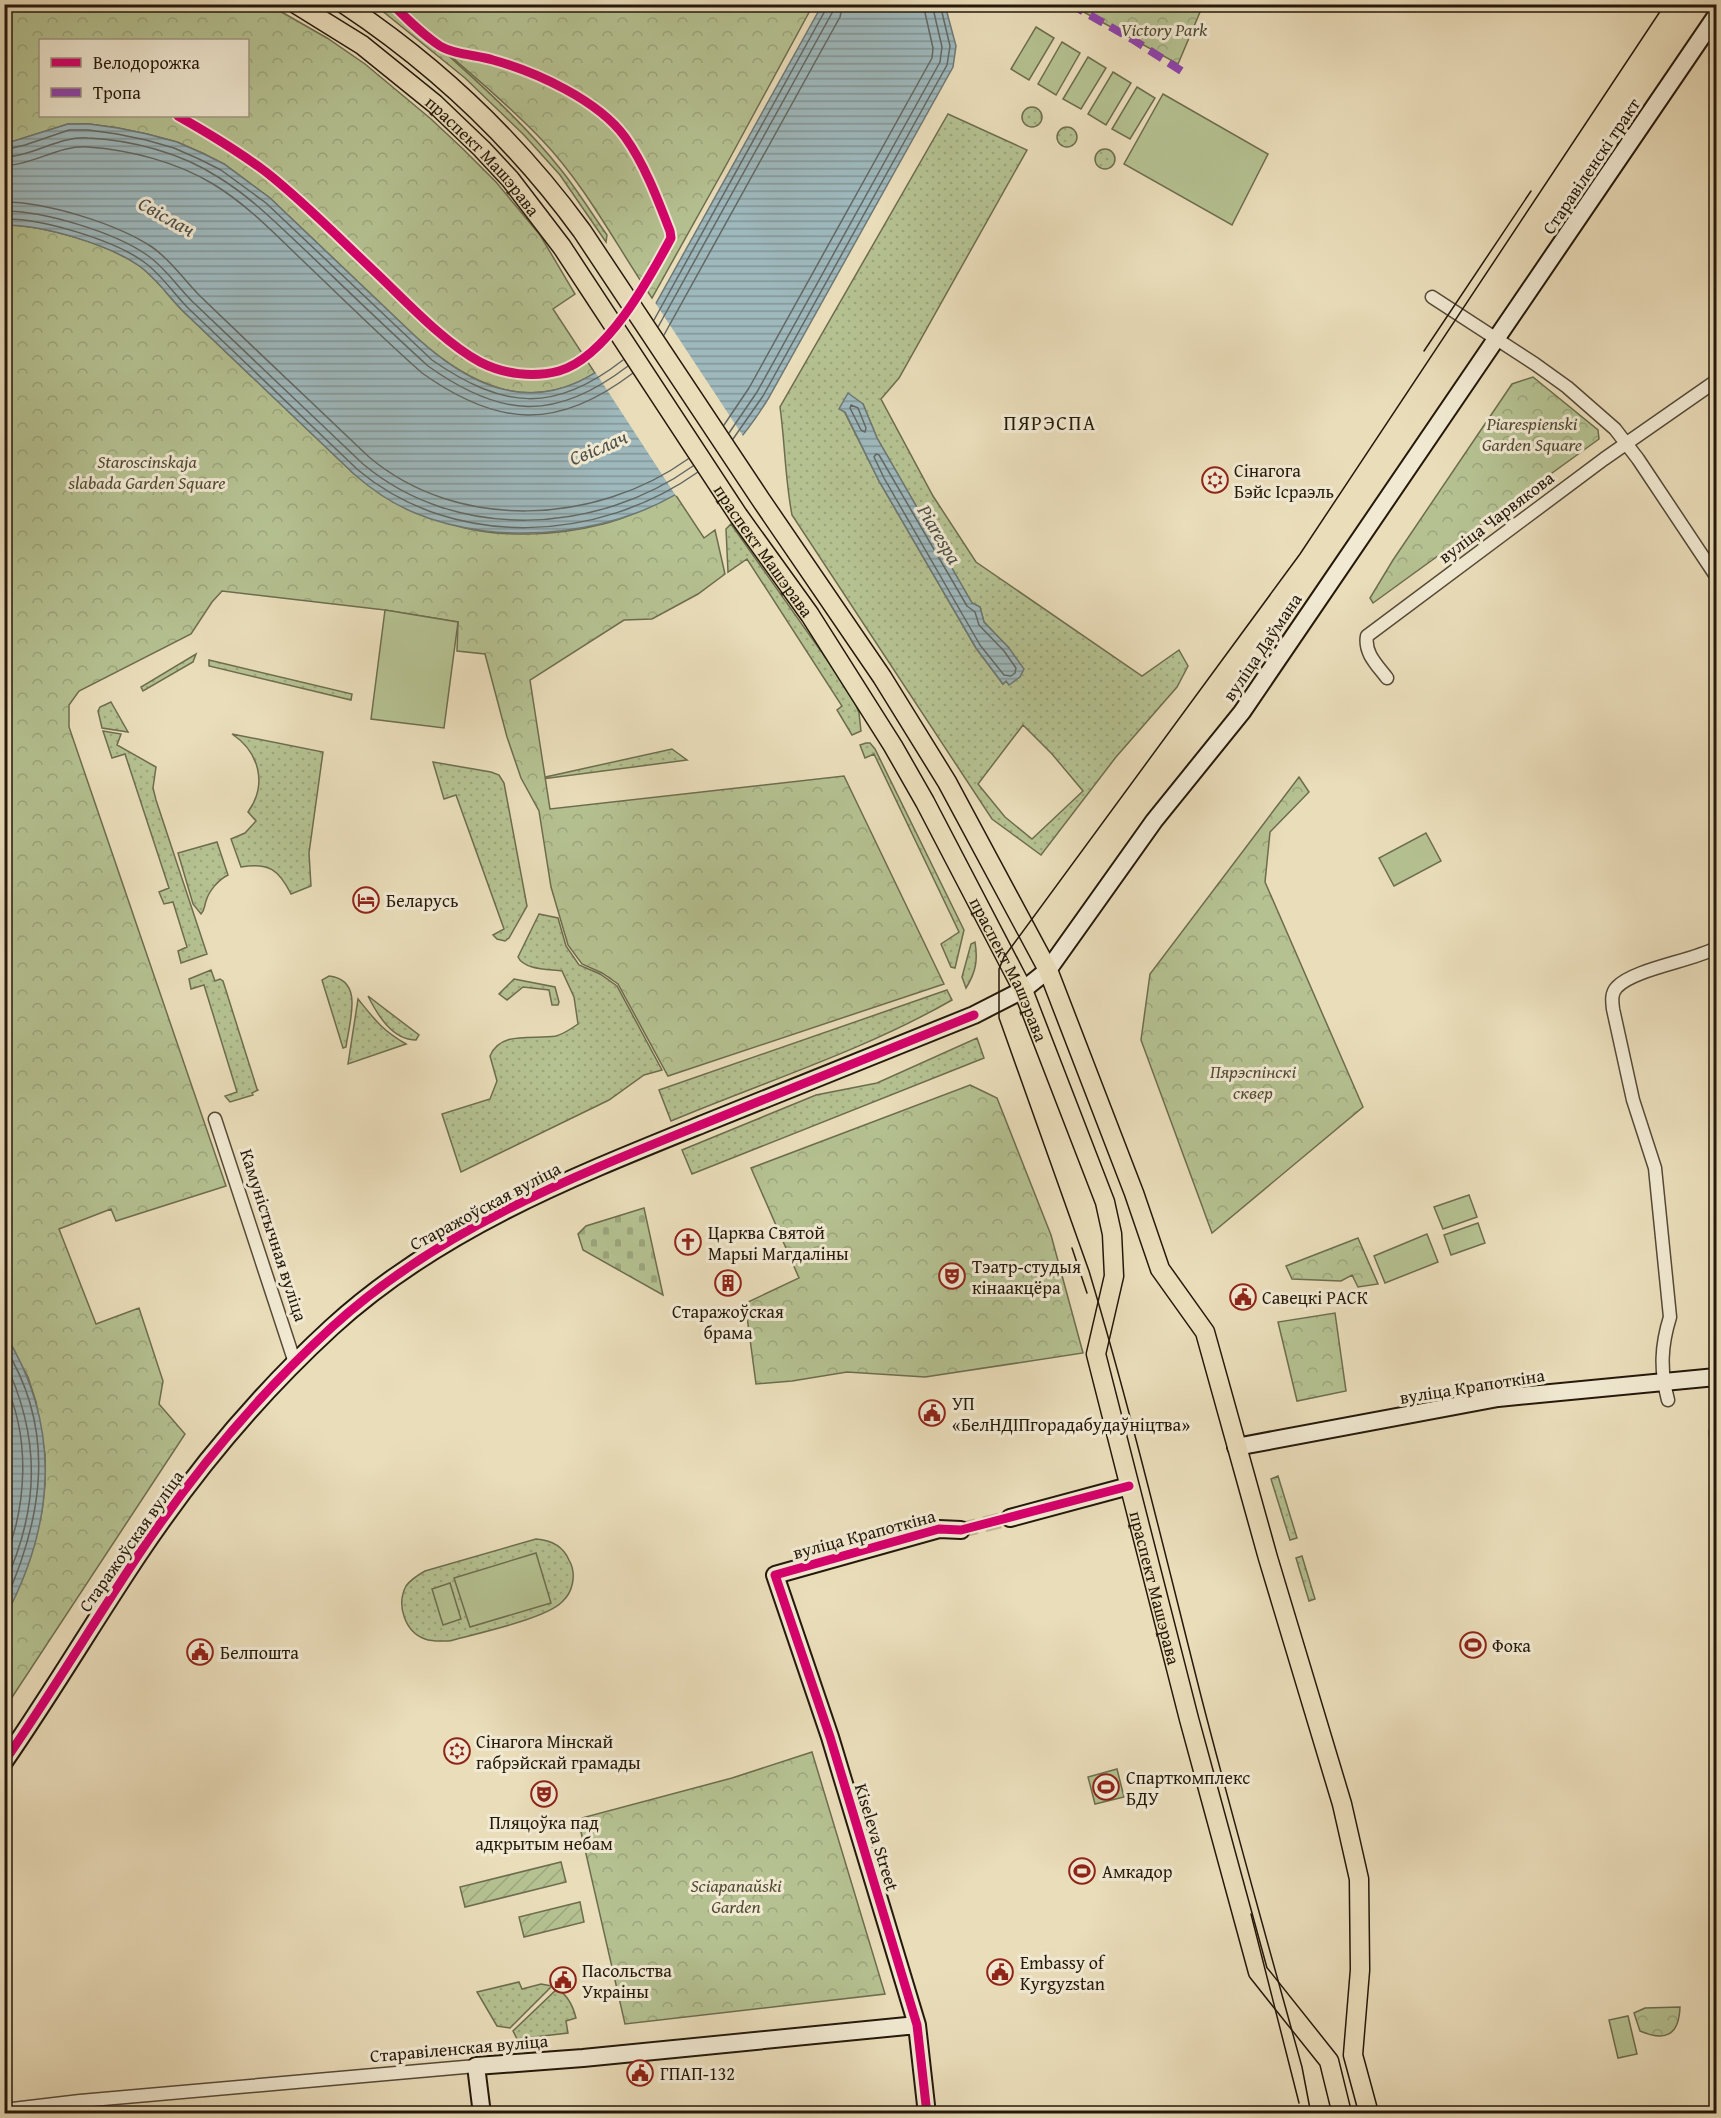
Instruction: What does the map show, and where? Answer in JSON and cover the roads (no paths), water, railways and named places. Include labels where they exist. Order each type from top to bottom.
[{"type":"main road","name":"праспект Машэрава","points":[[296,4],[362,45],[435,104],[482,149],[533,208],[588,286],[738,515],[793,589],[893,746],[925,802],[1023,990],[1105,1202],[1112,1234],[1114,1276],[1096,1354],[1189,1719],[1258,1972],[1329,2061],[1342,2114]]},
{"type":"main road","name":"праспект Машэрава","points":[[344,4],[406,49],[451,86],[501,133],[555,194],[610,272],[882,677],[947,782],[1048,970],[1134,1193],[1160,1269],[1204,1332],[1342,1804],[1359,1880],[1360,1970],[1353,2055],[1369,2114]]},
{"type":"main road","name":"Старавіленскі тракт","points":[[1497,338],[1716,16]]},
{"type":"main road","name":"вуліца Даўмана","points":[[1023,990],[1048,970],[1154,821],[1242,712],[1497,338]]},
{"type":"main road","points":[[793,589],[791,581],[796,574],[805,572],[813,576]]},
{"type":"main road","name":"Старажоўская вуліца","points":[[4,1762],[139,1554],[215,1452],[295,1363],[339,1322],[406,1268],[497,1214],[582,1174],[974,1015],[1023,990]]},
{"type":"main road","name":"вуліца Крапоткіна","points":[[1236,1447],[1498,1398],[1716,1377]]},
{"type":"main road","points":[[1010,1518],[1129,1486]]},
{"type":"main road","name":"вуліца Крапоткіна","points":[[775,1575],[939,1529],[961,1530]]},
{"type":"main road","name":"Kiseleva Street","points":[[775,1575],[830,1737],[917,2025],[927,2114]]},
{"type":"main road","name":"Старавіленская вуліца","points":[[476,2066],[583,2058],[917,2025]]},
{"type":"main road","points":[[1332,2072],[1357,2065]]},
{"type":"main road","points":[[476,2066],[482,2114]]},
{"type":"street","points":[[1432,297],[1497,338],[1567,387],[1615,429],[1716,576]]},
{"type":"street","name":"вуліца Чарвякова","points":[[1387,678],[1369,653],[1366,644],[1367,636],[1604,459],[1716,381]]},
{"type":"street","points":[[1668,1400],[1662,1353],[1663,1339],[1670,1317],[1655,1168],[1633,1100],[1614,1017],[1612,996],[1616,987],[1634,976],[1716,948]]},
{"type":"street","name":"Камуністычная вуліца","points":[[215,1119],[295,1363]]},
{"type":"street","name":"Старавіленская вуліца","points":[[4,2110],[80,2101],[476,2066]]},
{"type":"water","name":"Свіслач","points":[[822,5],[945,5],[956,46],[953,67],[768,399],[746,432],[710,470],[670,498],[636,513],[600,524],[562,531],[523,533],[485,531],[449,524],[399,505],[375,491],[354,474],[186,314],[138,265],[109,250],[74,237],[37,228],[5,225],[4,144],[68,124],[118,128],[177,142],[224,164],[270,198],[416,337],[452,366],[491,386],[512,391],[533,393],[555,390],[578,382],[616,359],[650,314]]},
{"type":"water","points":[[848,393],[863,404],[877,438],[972,603],[980,607],[984,622],[1009,648],[1024,669],[1020,677],[1009,685],[1006,681],[1003,684],[976,648],[879,481],[845,412],[839,409]]},
{"type":"water","points":[[5,1334],[23,1369],[36,1404],[43,1439],[45,1475],[42,1511],[34,1546],[22,1582],[5,1617]]},
{"type":"tunnel","points":[[961,1530],[1010,1518]]},
{"type":"tram line","points":[[1311,2114],[1302,2067],[1213,1742],[1119,1376],[1089,1271],[999,1018],[999,969],[1004,957],[1300,554],[1665,4]]},
{"type":"tram line","points":[[1424,351],[1531,191]]},
{"type":"tram line","points":[[1072,1248],[1087,1293]]},
{"type":"tram line","points":[[1251,1914],[1299,2103]]},
{"type":"place","name":"Сінагога Бэйс Ісраэль","points":[[1215,480]]},
{"type":"place","name":"Беларусь","points":[[366,900]]},
{"type":"place","name":"Царква Святой Марыі Магдаліны","points":[[688,1242]]},
{"type":"place","name":"Тэатр-студыя кінаакцёра","points":[[952,1276]]},
{"type":"place","name":"Старажоўская брама","points":[[728,1283]]},
{"type":"place","name":"Савецкі РАСК","points":[[1243,1297]]},
{"type":"place","name":"УП «БелНДІПгорадабудаўніцтва»","points":[[932,1413]]},
{"type":"place","name":"Фока","points":[[1473,1645]]},
{"type":"place","name":"Белпошта","points":[[200,1652]]},
{"type":"place","name":"Сінагога Мінскай габрэйскай грамады","points":[[457,1751]]},
{"type":"place","name":"Спарткомплекс БДУ","points":[[1106,1787]]},
{"type":"place","name":"Пляцоўка пад адкрытым небам","points":[[544,1794]]},
{"type":"place","name":"Амкадор","points":[[1082,1871]]},
{"type":"place","name":"Embassy of Kyrgyzstan","points":[[1000,1972]]},
{"type":"place","name":"Пасольства Украіны","points":[[563,1980]]},
{"type":"place","name":"ГПАП-132","points":[[640,2073]]},
{"type":"district","name":"ПЯРЭСПА","points":[[1050,422]]},
{"type":"park label","name":"Victory Park","points":[[1164,29]]},
{"type":"park label","name":"Piarespienski Garden Square","points":[[1532,433]]},
{"type":"park label","name":"Staroscinskaja slabada Garden Square","points":[[147,471]]},
{"type":"park label","name":"Пярэспінскі сквер","points":[[1253,1081]]},
{"type":"park label","name":"Sciapanaŭski Garden","points":[[736,1895]]},
{"type":"water label","name":"Piarespa","points":[[940,534]]}]
